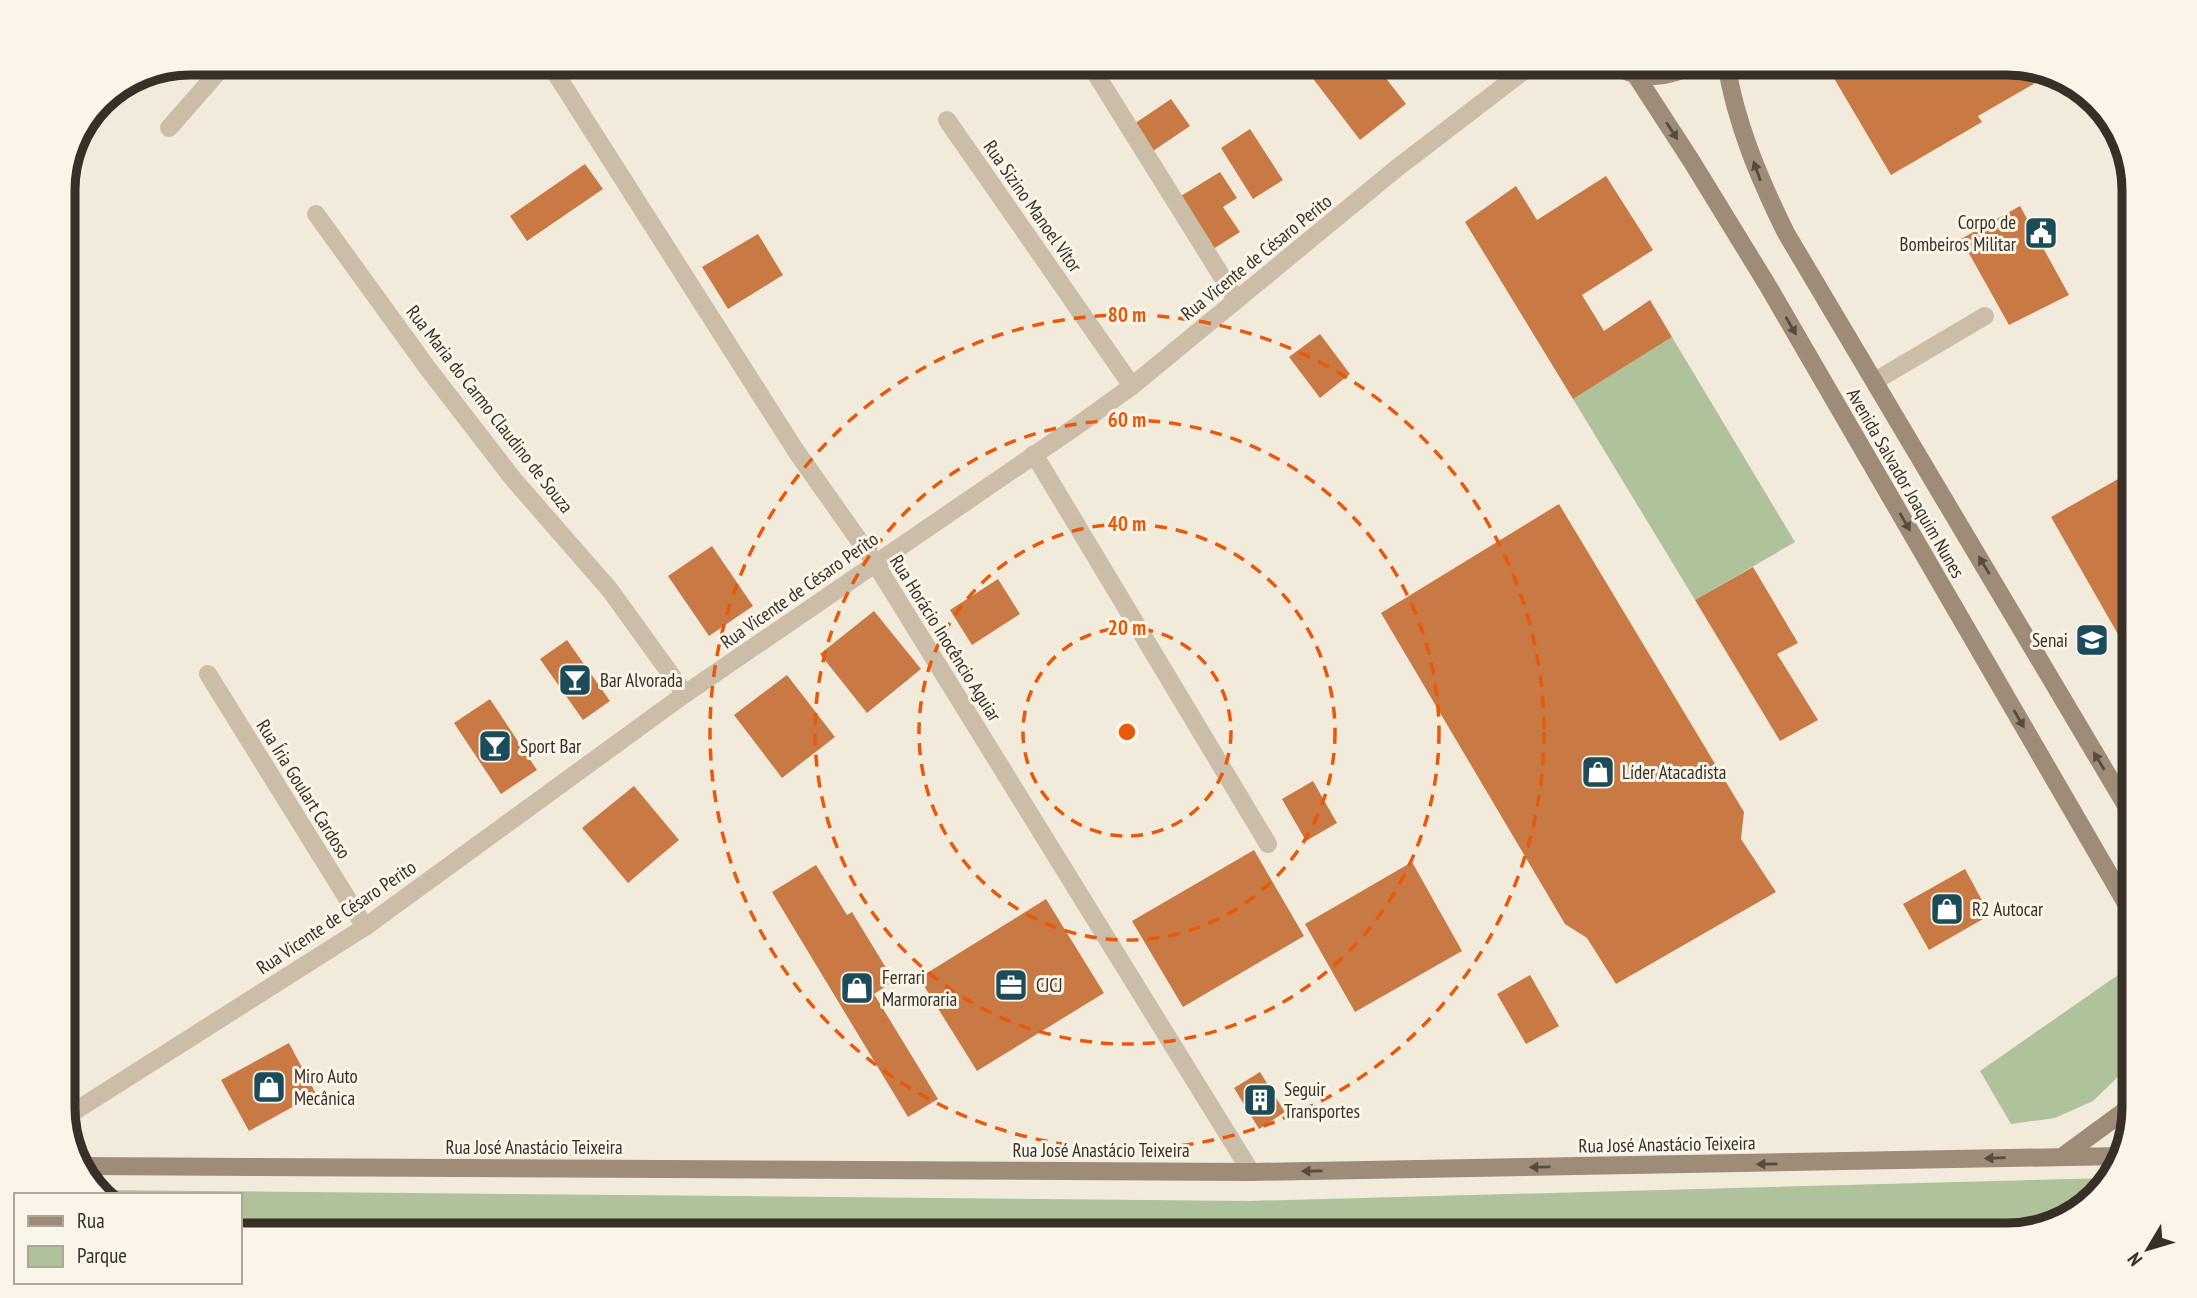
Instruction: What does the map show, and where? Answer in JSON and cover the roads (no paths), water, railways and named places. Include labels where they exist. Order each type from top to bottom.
[{"type":"main road","name":"Avenida Salvador Joaquim Nunes","points":[[1636,75],[1768,286],[2122,896]]},
{"type":"main road","points":[[1642,75],[1670,75]]},
{"type":"main road","name":"Avenida Salvador Joaquim Nunes","points":[[1728,75],[1732,102],[1760,182],[1786,233],[2122,800]]},
{"type":"main road","points":[[2063,1156],[2122,1113]]},
{"type":"main road","name":"Rua José Anastácio Teixeira","points":[[91,1166],[1251,1172],[2111,1156]]},
{"type":"street","points":[[169,128],[215,75]]},
{"type":"street","name":"Rua Horácio Inocêncio Aguiar","points":[[557,75],[796,451],[875,563],[1251,1172]]},
{"type":"street","points":[[1096,75],[1236,299]]},
{"type":"street","name":"Rua Vicente de Césaro Perito","points":[[75,1111],[365,927],[685,694],[1132,386],[1397,168],[1518,75]]},
{"type":"street","name":"Rua Sizino Manoel Vítor","points":[[947,120],[1132,386]]},
{"type":"street","name":"Rua Maria do Carmo Claudino de Souza","points":[[316,214],[460,410],[514,480],[610,590],[685,694]]},
{"type":"street","points":[[1875,381],[1985,316]]},
{"type":"street","points":[[1034,454],[1268,844]]},
{"type":"street","name":"Rua Íria Goulart Cardoso","points":[[208,674],[365,927]]},
{"type":"place","name":"Corpo de Bombeiros Militar","points":[[2041,233]]},
{"type":"place","name":"Senai","points":[[2092,640]]},
{"type":"place","name":"Bar Alvorada","points":[[575,680]]},
{"type":"place","name":"Sport Bar","points":[[495,746]]},
{"type":"place","name":"Líder Atacadista","points":[[1598,772]]},
{"type":"place","name":"R2 Autocar","points":[[1947,909]]},
{"type":"place","name":"CJCJ","points":[[1011,985]]},
{"type":"place","name":"Ferrari Marmoraria","points":[[857,988]]},
{"type":"place","name":"Miro Auto Mecânica","points":[[269,1087]]},
{"type":"place","name":"Seguir Transportes","points":[[1260,1100]]}]
